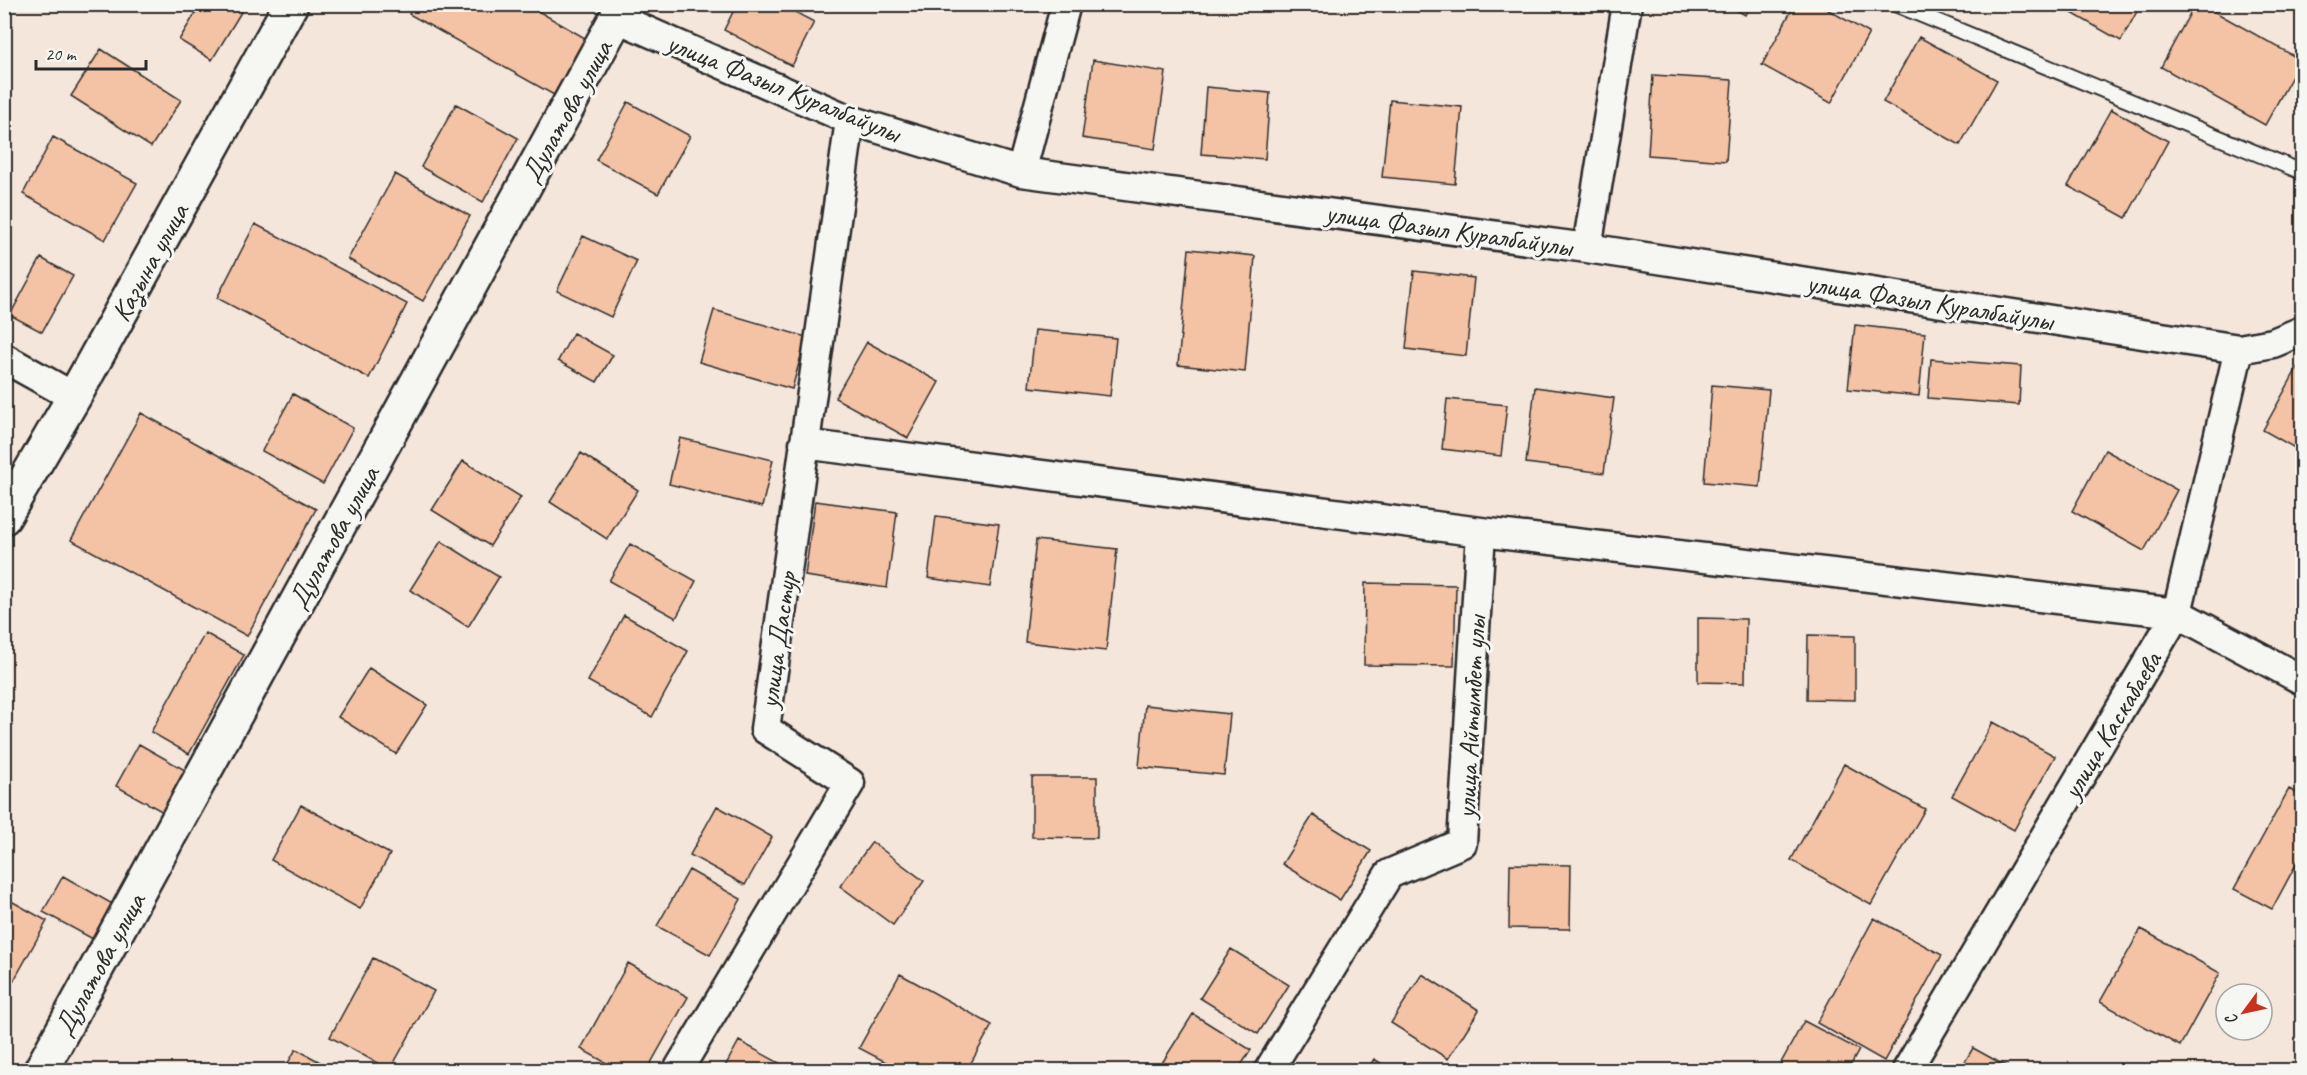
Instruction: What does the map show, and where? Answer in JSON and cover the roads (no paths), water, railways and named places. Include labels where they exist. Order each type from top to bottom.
[{"type":"street","name":"Казына улица","points":[[4,517],[75,397],[291,4]]},
{"type":"street","points":[[1021,172],[1066,4]]},
{"type":"street","points":[[1587,248],[1627,4]]},
{"type":"street","name":"улица Фазыл Куралбайулы","points":[[620,11],[849,120],[1021,172],[1587,248],[2239,349],[2273,343],[2302,331]]},
{"type":"street","name":"Дулатова улица","points":[[41,1071],[620,11]]},
{"type":"street","name":"улица Дастур","points":[[678,1071],[850,783],[765,729],[849,120]]},
{"type":"street","name":"улица Каскабаева","points":[[1907,1071],[2177,613],[2239,349]]},
{"type":"street","points":[[4,358],[75,397]]},
{"type":"street","points":[[804,444],[1481,532],[2177,613],[2302,680]]},
{"type":"street","name":"улица Айтымбет улы","points":[[1269,1071],[1389,873],[1462,843],[1481,532]]},
{"type":"lane","points":[[1895,4],[2302,172]]}]
